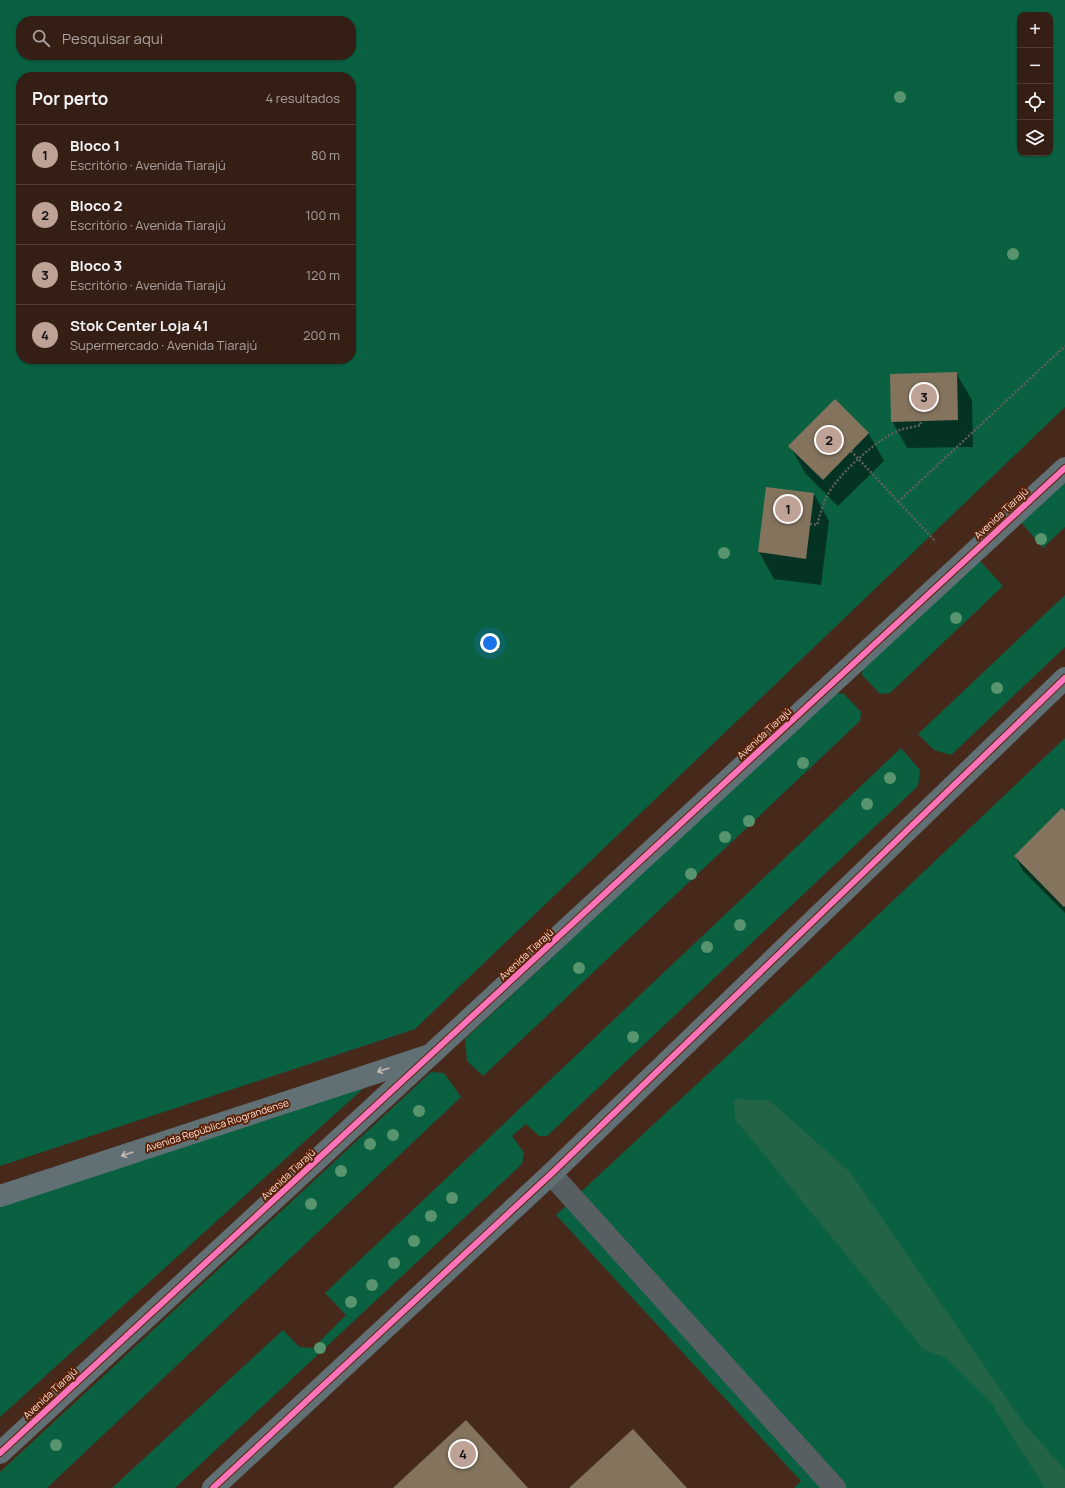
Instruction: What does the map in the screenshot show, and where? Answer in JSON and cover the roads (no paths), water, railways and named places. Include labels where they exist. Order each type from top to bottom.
[{"type":"main road","name":"Avenida Tiarajú","points":[[0,1453],[1065,468]]},
{"type":"main road","points":[[213,1488],[551,1174],[1065,678]]},
{"type":"main road","name":"Avenida República Riograndense","points":[[0,1196],[433,1054]]},
{"type":"street","points":[[551,1174],[835,1488]]},
{"type":"place","name":"Bloco 3","points":[[924,397]]},
{"type":"place","name":"Bloco 2","points":[[829,440]]},
{"type":"place","name":"Bloco 1","points":[[788,509]]},
{"type":"place","name":"Stok Center Loja 41","points":[[463,1454]]}]
